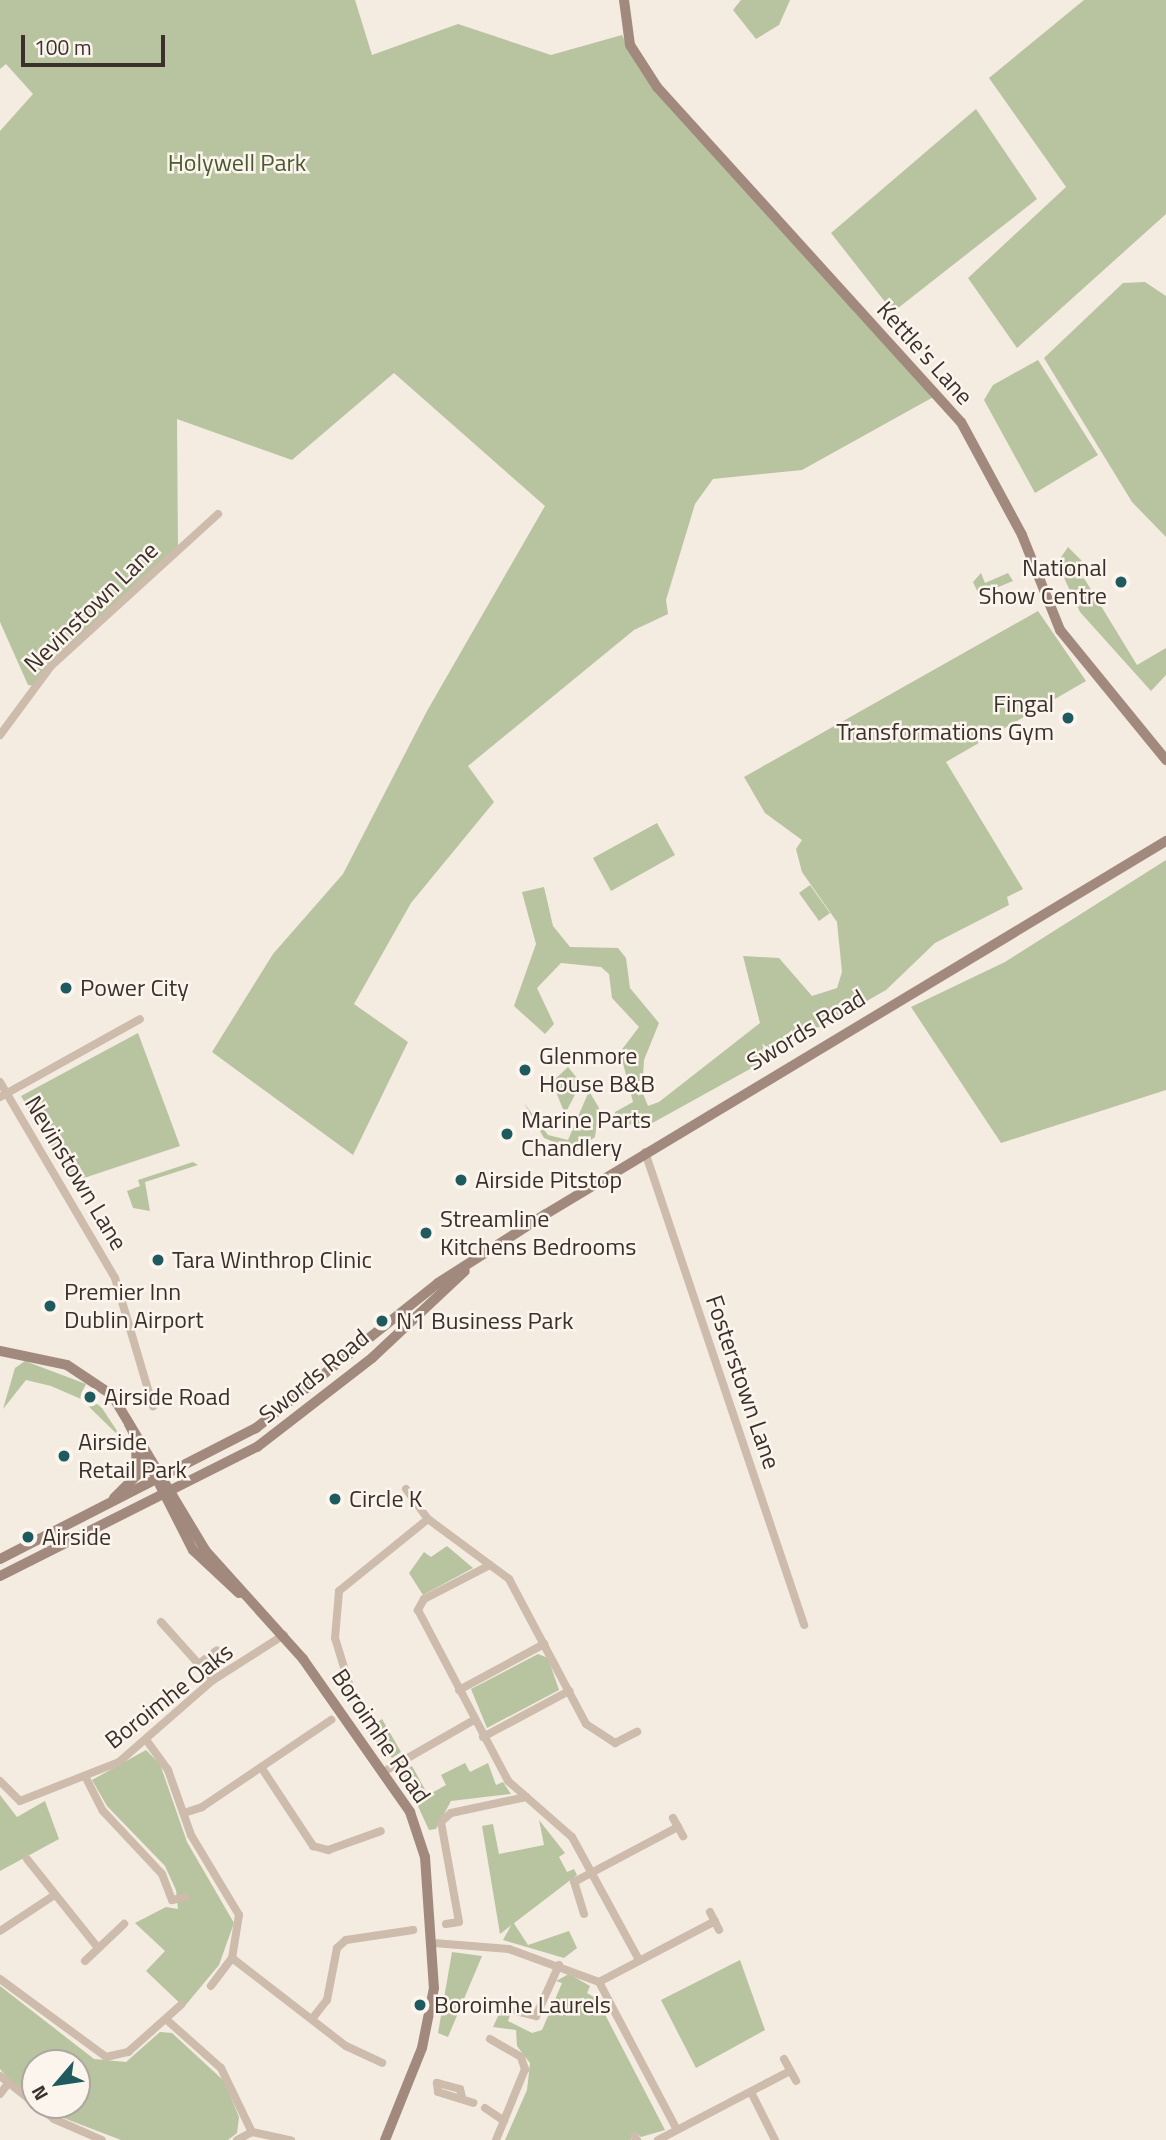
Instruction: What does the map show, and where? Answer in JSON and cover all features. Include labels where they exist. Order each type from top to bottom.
[{"type":"street","name":"Kettle's Lane","points":[[624,0],[623,26],[657,87],[961,422],[1021,535],[1060,630],[1166,760]]},
{"type":"street","name":"Nevinstown Lane","points":[[0,736],[51,666],[218,514]]},
{"type":"street","name":"Swords Road","points":[[0,1559],[162,1481],[274,1416],[472,1263],[645,1152],[1166,841]]},
{"type":"street","points":[[3,1094],[140,1018]]},
{"type":"street","name":"Nevinstown Lane","points":[[0,1082],[3,1094],[115,1278],[153,1406]]},
{"type":"street","name":"Fosterstown Lane","points":[[645,1152],[804,1625]]},
{"type":"street","name":"Swords Road","points":[[0,1576],[169,1496],[299,1418],[446,1294],[472,1263]]},
{"type":"street","points":[[0,1350],[76,1369],[124,1411],[162,1481]]},
{"type":"street","points":[[124,1411],[134,1437],[162,1481]]},
{"type":"street","points":[[101,1509],[137,1475],[134,1437]]},
{"type":"street","name":"Boroimhe Road","points":[[162,1481],[201,1561],[265,1613],[284,1635],[385,1771],[422,1845],[434,1943],[429,2021],[385,2140]]},
{"type":"street","points":[[406,1489],[428,1519],[509,1579],[586,1724],[609,1742],[637,1732]]},
{"type":"street","points":[[351,1690],[335,1638],[339,1591],[428,1519]]},
{"type":"street","points":[[490,1564],[418,1605],[474,1720],[508,1782],[572,1837],[639,1960]]},
{"type":"street","points":[[161,1622],[200,1662],[213,1680]]},
{"type":"street","name":"Boroimhe Oaks","points":[[0,1781],[20,1801],[86,1778],[147,1741],[213,1680],[284,1635]]},
{"type":"street","points":[[459,1690],[544,1644]]},
{"type":"street","points":[[200,1662],[217,1650]]},
{"type":"street","points":[[483,1737],[569,1691]]},
{"type":"street","points":[[184,1813],[261,1767],[331,1720]]},
{"type":"street","points":[[385,1771],[474,1720]]},
{"type":"street","points":[[147,1741],[168,1770],[184,1813],[239,1915],[232,1958],[211,1986]]},
{"type":"street","points":[[261,1767],[313,1846],[328,1850],[381,1831]]},
{"type":"street","points":[[86,1778],[103,1811],[162,1874],[172,1900],[186,1896]]},
{"type":"street","points":[[446,1924],[459,1922],[441,1822],[451,1813],[526,1797]]},
{"type":"street","points":[[584,1914],[572,1886],[592,1873],[681,1832],[673,1818]]},
{"type":"street","points":[[27,1859],[53,1896],[98,1948]]},
{"type":"street","points":[[0,1931],[53,1896]]},
{"type":"street","points":[[710,1912],[719,1930]]},
{"type":"street","points":[[599,1982],[715,1921]]},
{"type":"street","points":[[85,1961],[124,1924]]},
{"type":"street","points":[[312,2019],[327,2000],[337,1948],[346,1941],[413,1930]]},
{"type":"street","points":[[434,1943],[509,1949],[559,1965],[599,1982],[677,2130]]},
{"type":"street","points":[[232,1958],[346,2046],[382,2063]]},
{"type":"street","points":[[516,2011],[536,2016],[559,1965]]},
{"type":"street","points":[[0,1979],[106,2057],[128,2052],[168,2021],[181,2005]]},
{"type":"street","points":[[168,2021],[221,2068],[252,2132]]},
{"type":"street","points":[[490,2039],[521,2057],[525,2069],[496,2140]]},
{"type":"street","points":[[784,2059],[796,2081]]},
{"type":"street","points":[[659,2140],[790,2071]]},
{"type":"street","points":[[0,2076],[7,2085],[54,2119],[102,2140]]},
{"type":"street","points":[[0,2094],[7,2085]]},
{"type":"street","points":[[751,2092],[775,2140]]},
{"type":"street","points":[[462,2097],[473,2103]]},
{"type":"street","points":[[485,2108],[504,2121]]},
{"type":"street","points":[[237,2140],[252,2132],[291,2140]]},
{"type":"green space","name":"Holywell Park","points":[[0,0],[355,0],[372,55],[458,24],[551,55],[622,35],[634,58],[937,395],[802,470],[713,479],[695,504],[666,600],[668,614],[634,630],[468,766],[494,802],[411,903],[354,1004],[408,1042],[353,1155],[212,1052],[273,954],[343,874],[427,711],[545,506],[394,373],[292,460],[177,419],[178,549],[34,686],[28,685],[0,622],[0,131],[33,94],[6,64],[0,69]]},
{"type":"green space","points":[[741,0],[790,0],[779,25],[756,39],[733,10]]},
{"type":"green space","points":[[1084,0],[1166,0],[1166,214],[1017,348],[968,278],[1066,187],[989,78]]},
{"type":"green space","points":[[976,109],[1037,199],[893,312],[831,233]]},
{"type":"green space","points":[[1145,282],[1166,296],[1166,537],[1132,502],[1044,358],[1123,283]]},
{"type":"green space","points":[[1038,360],[1098,455],[1035,493],[984,400],[993,385]]},
{"type":"green space","points":[[1068,547],[1082,561],[1076,565],[1137,665],[1166,648],[1166,675],[1151,691],[1080,612],[1057,563]]},
{"type":"green space","points":[[981,573],[985,583],[1008,573],[1013,581],[979,595],[973,582]]},
{"type":"green space","points":[[1038,611],[1086,681],[946,762],[1023,889],[1007,897],[1009,905],[935,943],[886,990],[825,1025],[786,1038],[759,1064],[647,1126],[614,1123],[615,1112],[633,1102],[620,1052],[639,1027],[612,998],[609,974],[601,967],[561,963],[537,988],[554,1024],[545,1034],[514,1006],[536,944],[522,892],[544,887],[553,926],[570,947],[618,948],[626,958],[630,988],[659,1023],[644,1060],[642,1091],[648,1106],[659,1102],[760,1023],[743,956],[779,958],[812,996],[837,988],[842,972],[837,922],[802,872],[796,849],[802,840],[765,813],[744,777]]},
{"type":"green space","points":[[657,823],[675,855],[611,891],[593,858]]},
{"type":"green space","points":[[1166,860],[1166,1090],[1001,1143],[911,1007],[1005,962]]},
{"type":"green space","points":[[810,885],[830,913],[819,921],[799,893]]},
{"type":"green space","points":[[138,1033],[180,1146],[72,1182],[21,1096]]},
{"type":"green space","points":[[568,1067],[581,1083],[565,1114],[552,1082]]},
{"type":"green space","points":[[589,1091],[599,1108],[595,1137],[576,1151],[544,1138],[524,1103],[548,1135],[568,1140]]},
{"type":"green space","points":[[193,1162],[198,1165],[145,1182],[150,1211],[133,1208],[127,1191],[140,1186],[138,1180]]},
{"type":"green space","points":[[25,1361],[86,1384],[82,1392],[102,1408],[123,1440],[81,1399],[51,1386],[26,1380],[3,1409],[15,1368]]},
{"type":"green space","points":[[447,1546],[473,1568],[423,1595],[409,1573],[424,1552],[431,1557]]},
{"type":"green space","points":[[538,1654],[548,1658],[559,1690],[487,1728],[471,1689]]},
{"type":"green space","points":[[382,1719],[401,1752],[392,1758],[366,1731]]},
{"type":"green space","points":[[146,1750],[160,1764],[187,1842],[234,1923],[219,1965],[184,2007],[146,1971],[165,1951],[135,1923],[166,1907],[178,1909],[176,1890],[165,1866],[107,1806],[92,1780]]},
{"type":"green space","points":[[465,1763],[470,1772],[488,1763],[496,1785],[503,1782],[511,1794],[451,1801],[436,1829],[429,1830],[402,1772],[412,1766],[428,1795],[446,1785],[441,1775]]},
{"type":"green space","points":[[0,1795],[17,1817],[45,1801],[59,1839],[0,1871]]},
{"type":"green space","points":[[539,1820],[565,1853],[559,1857],[567,1872],[574,1869],[577,1875],[500,1934],[482,1826],[493,1824],[499,1854],[544,1845]]},
{"type":"green space","points":[[513,1922],[528,1945],[569,1931],[577,1948],[564,1958],[503,1940]]},
{"type":"green space","points":[[452,1952],[482,1956],[448,2037],[438,2033]]},
{"type":"green space","points":[[740,1960],[765,2030],[696,2068],[661,2000]]},
{"type":"green space","points":[[569,1974],[590,1986],[587,1993],[597,1999],[665,2130],[641,2137],[635,2132],[631,2140],[505,2140],[527,2090],[530,2063],[517,2046],[516,2030],[493,2027],[504,2003],[513,2007],[508,2021],[532,2033],[542,2030],[562,1983],[556,1981]]},
{"type":"green space","points":[[0,1986],[81,2049],[21,2049],[21,2089],[0,2069]]},
{"type":"green space","points":[[160,2032],[172,2033],[224,2081],[239,2117],[237,2133],[228,2140],[121,2140],[66,2119],[91,2119],[91,2057],[126,2062]]},
{"type":"place","name":"National Show Centre","points":[[1121,582]]},
{"type":"place","name":"Fingal Transformations Gym","points":[[1068,718]]},
{"type":"place","name":"Power City","points":[[66,988]]},
{"type":"place","name":"Glenmore House B&B","points":[[525,1070]]},
{"type":"place","name":"Marine Parts Chandlery","points":[[507,1134]]},
{"type":"place","name":"Airside Pitstop","points":[[461,1180]]},
{"type":"place","name":"Streamline Kitchens Bedrooms","points":[[426,1233]]},
{"type":"place","name":"Tara Winthrop Clinic","points":[[158,1260]]},
{"type":"place","name":"Premier Inn Dublin Airport","points":[[50,1306]]},
{"type":"place","name":"N1 Business Park","points":[[382,1321]]},
{"type":"place","name":"Airside Road","points":[[90,1397]]},
{"type":"place","name":"Airside Retail Park","points":[[64,1456]]},
{"type":"place","name":"Circle K","points":[[335,1499]]},
{"type":"place","name":"Airside","points":[[28,1537]]},
{"type":"place","name":"Boroimhe Laurels","points":[[420,2005]]}]
